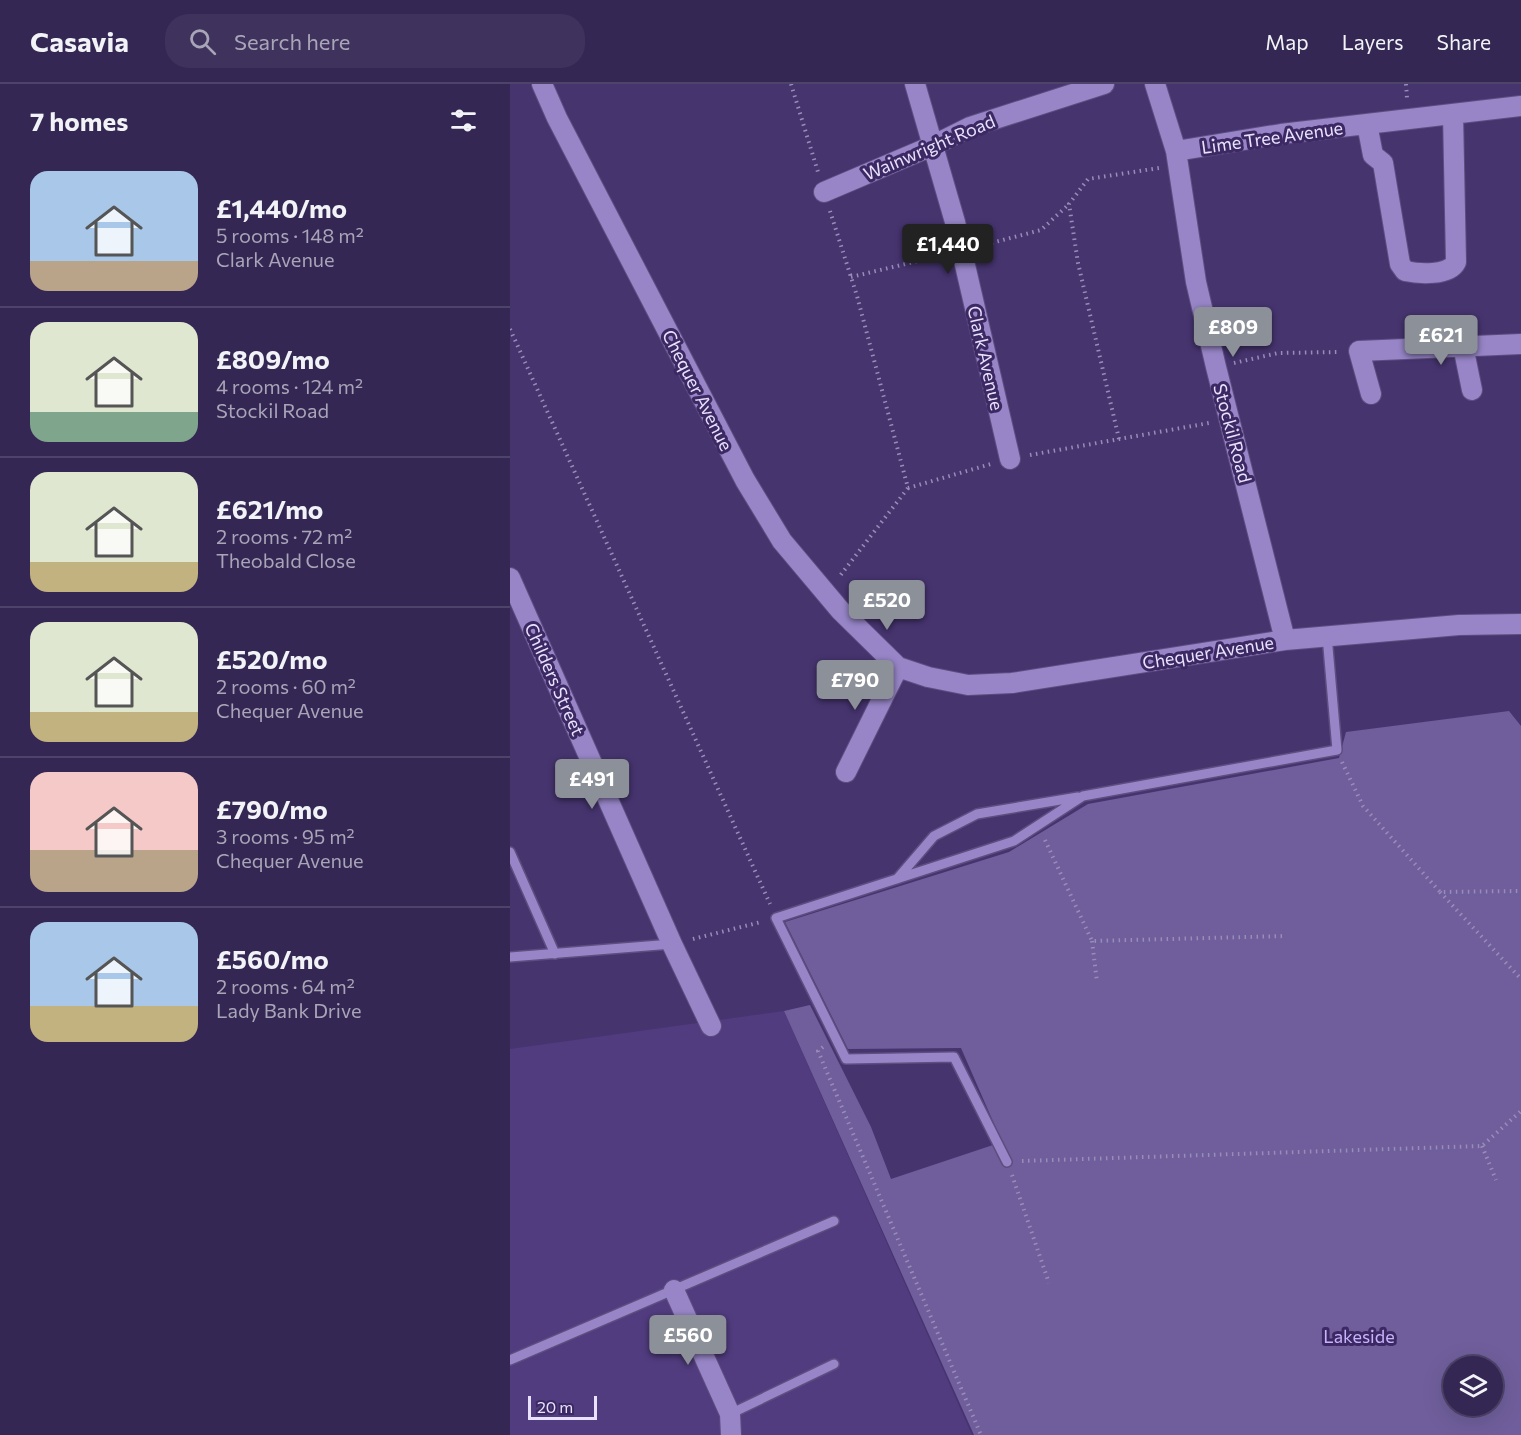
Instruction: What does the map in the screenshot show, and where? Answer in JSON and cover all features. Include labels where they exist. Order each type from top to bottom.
[{"type":"street","name":"Chequer Avenue","points":[[542,84],[557,118],[745,480],[782,541],[840,610],[898,667],[928,677],[968,685],[1012,683],[1285,640],[1459,625],[1521,624]]},
{"type":"street","name":"Clark Avenue","points":[[915,84],[955,222],[1010,459]]},
{"type":"street","name":"Wainwright Road","points":[[824,192],[932,146],[970,126],[1104,84]]},
{"type":"street","name":"Stockil Road","points":[[1155,84],[1177,158],[1196,282],[1285,640]]},
{"type":"street","name":"Lime Tree Avenue","points":[[1177,158],[1281,134],[1521,106]]},
{"type":"street","name":"Lime Tree Avenue","points":[[1367,124],[1373,155],[1383,163],[1400,264],[1405,271],[1413,273],[1448,271],[1456,262],[1453,114]]},
{"type":"street","points":[[1371,394],[1359,351],[1521,344]]},
{"type":"street","points":[[1463,346],[1472,390]]},
{"type":"street","name":"Childers Street","points":[[510,578],[672,944],[711,1026]]},
{"type":"street","points":[[846,772],[898,667]]},
{"type":"street","points":[[674,1290],[730,1414],[731,1435]]},
{"type":"lane","points":[[897,879],[934,836],[977,814],[1337,750],[1327,636]]},
{"type":"lane","points":[[1007,1162],[954,1057],[846,1059],[776,918],[1014,841],[1083,796]]},
{"type":"lane","points":[[510,852],[555,954]]},
{"type":"lane","points":[[510,957],[672,944]]},
{"type":"lane","points":[[510,1360],[834,1221]]},
{"type":"lane","points":[[730,1414],[834,1364]]},
{"type":"path","points":[[791,84],[857,296],[908,488]]},
{"type":"path","points":[[1119,439],[1078,263],[1068,204],[1088,179],[1177,158]]},
{"type":"path","points":[[510,329],[776,918],[672,944]]},
{"type":"path","points":[[1216,367],[1278,353],[1359,351]]},
{"type":"path","points":[[826,594],[908,488],[1010,459],[1229,420]]},
{"type":"path","points":[[1337,750],[1363,806],[1521,979]]},
{"type":"path","points":[[1038,826],[1092,941],[1097,982]]},
{"type":"path","points":[[1440,891],[1521,891]]},
{"type":"path","points":[[1092,941],[1286,936]]},
{"type":"path","points":[[835,1037],[818,1051],[981,1435]]},
{"type":"path","points":[[1049,1283],[1007,1162],[1482,1146],[1521,1112]]},
{"type":"path","points":[[1482,1146],[1496,1180]]},
{"type":"shaded area","points":[[784,1011],[972,1435],[510,1435],[510,1049]]},
{"type":"green space","name":"Lakeside","points":[[1509,711],[1521,726],[1521,1435],[974,1435],[784,1011],[810,1005],[871,1127],[891,1179],[1002,1142],[961,1048],[848,1049],[785,922],[1009,852],[1088,804],[1339,758],[1346,732]]}]
